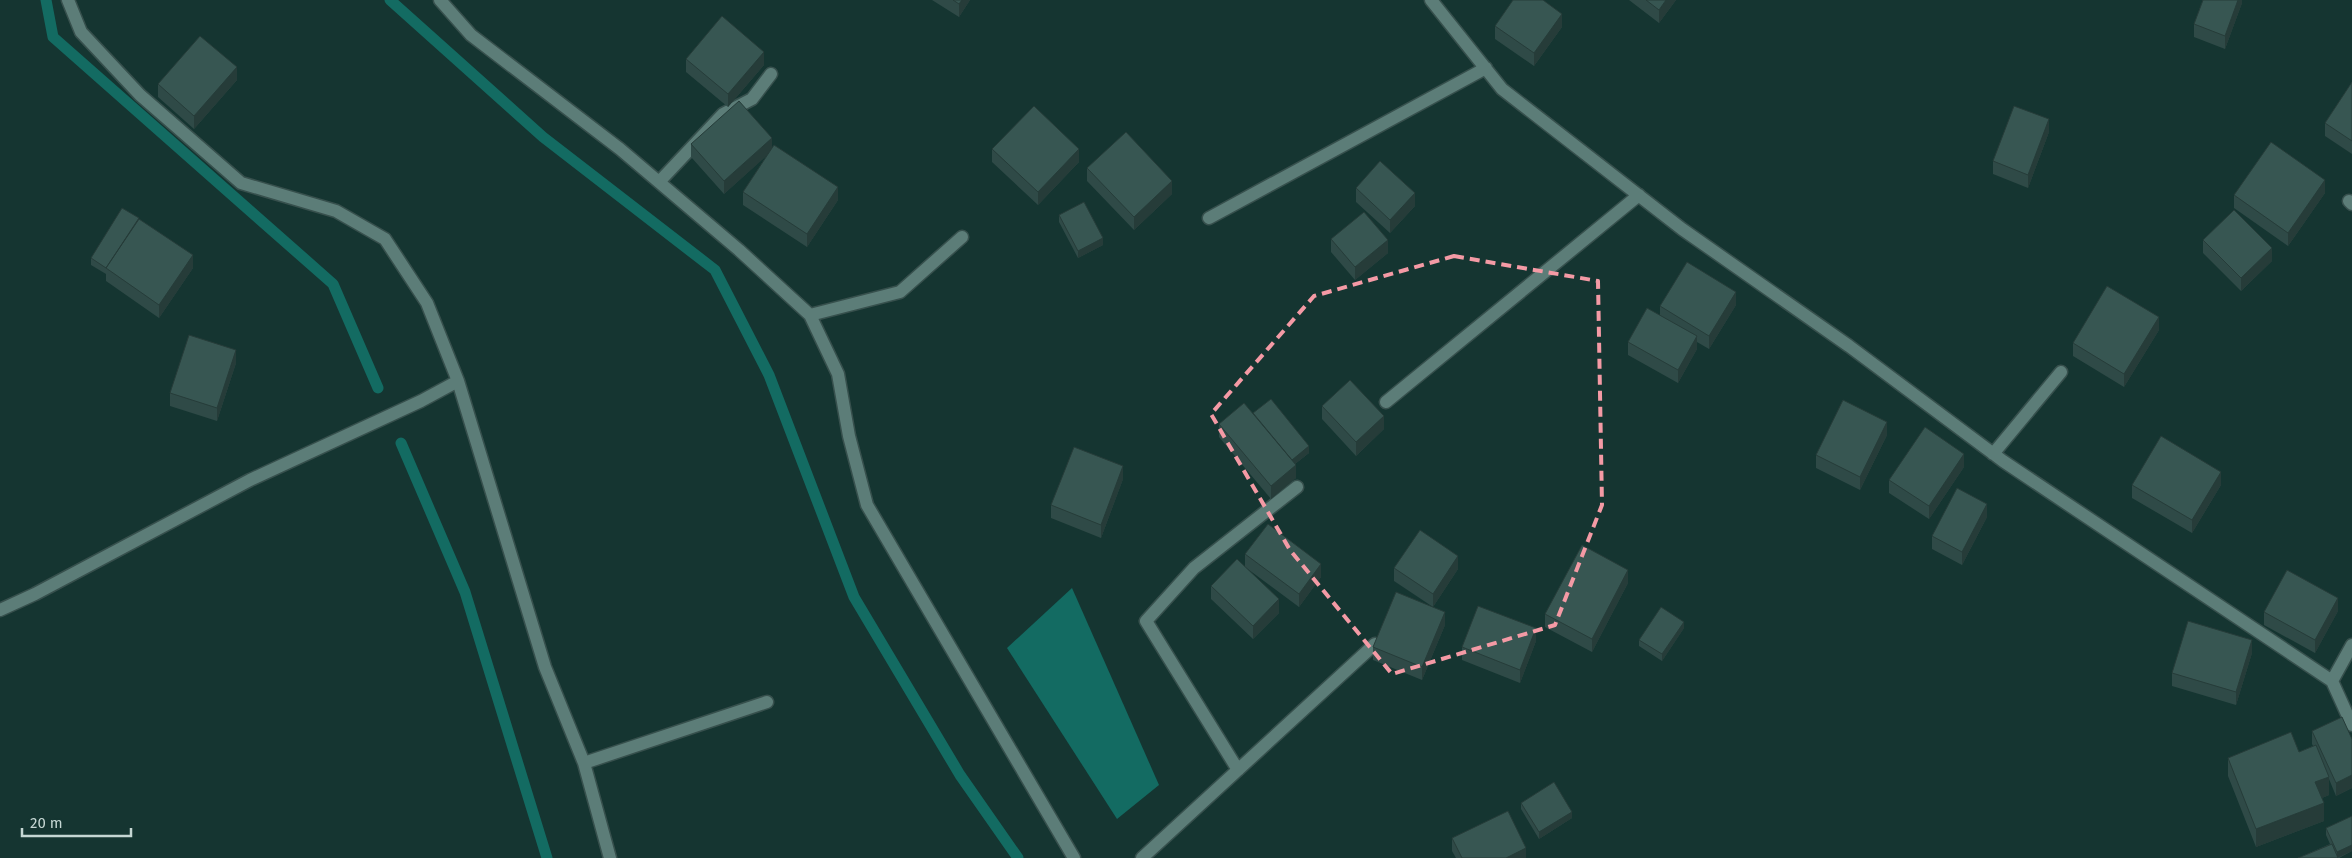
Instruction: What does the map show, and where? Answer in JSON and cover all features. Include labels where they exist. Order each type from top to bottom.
[{"type":"street","points":[[68,0],[81,32],[140,95],[241,183],[336,210],[385,239],[427,303],[458,381],[545,667],[584,763],[610,858]]},
{"type":"street","points":[[440,0],[471,35],[659,182],[740,250],[810,315],[838,374],[849,436],[867,505],[1074,858]]},
{"type":"street","points":[[1430,0],[1502,90],[1682,229],[1850,346],[1993,454],[2332,681],[2352,725]]},
{"type":"street","points":[[1209,218],[1486,68]]},
{"type":"street","points":[[659,182],[723,114],[752,99],[771,74]]},
{"type":"street","points":[[1386,402],[1638,195]]},
{"type":"street","points":[[810,315],[900,292],[962,237]]},
{"type":"street","points":[[1993,454],[2061,372]]},
{"type":"street","points":[[0,610],[35,594],[250,480],[421,401],[458,381]]},
{"type":"street","points":[[1238,770],[1146,621],[1194,568],[1298,487]]},
{"type":"street","points":[[1142,858],[1374,644]]},
{"type":"street","points":[[2332,681],[2352,645]]},
{"type":"street","points":[[584,763],[767,702]]},
{"type":"highlighted area","points":[[1454,256],[1598,281],[1602,505],[1555,625],[1392,674],[1290,550],[1211,414],[1314,296]]},
{"type":"shaded area","points":[[1072,588],[1159,785],[1117,819],[1007,648]]},
{"type":"building","points":[[953,0],[962,0],[959,4]]},
{"type":"building","points":[[1513,0],[1543,0],[1562,14],[1534,53],[1495,26]]},
{"type":"building","points":[[1646,0],[1666,0],[1659,10]]},
{"type":"building","points":[[2203,0],[2238,0],[2225,36],[2194,24]]},
{"type":"building","points":[[722,16],[764,52],[728,94],[686,59]]},
{"type":"building","points":[[200,36],[237,67],[194,116],[158,84]]},
{"type":"building","points":[[2352,82],[2352,141],[2325,123]]},
{"type":"building","points":[[739,101],[772,138],[724,181],[691,144]]},
{"type":"building","points":[[1034,106],[1079,149],[1038,192],[992,149]]},
{"type":"building","points":[[2014,106],[2049,119],[2028,175],[1993,161]]},
{"type":"building","points":[[1126,132],[1172,181],[1134,217],[1087,168]]},
{"type":"building","points":[[2271,142],[2325,180],[2288,233],[2234,195]]},
{"type":"building","points":[[774,145],[838,187],[807,234],[743,192]]},
{"type":"building","points":[[1380,161],[1415,193],[1390,220],[1356,188]]},
{"type":"building","points":[[1084,202],[1103,238],[1078,251],[1059,215]]},
{"type":"building","points":[[122,208],[139,218],[106,268],[91,258]]},
{"type":"building","points":[[2234,210],[2272,248],[2241,278],[2203,240]]},
{"type":"building","points":[[1364,212],[1388,240],[1355,267],[1331,239]]},
{"type":"building","points":[[139,219],[193,255],[159,305],[106,268]]},
{"type":"building","points":[[1687,262],[1736,292],[1709,336],[1660,306]]},
{"type":"building","points":[[2107,286],[2159,317],[2124,374],[2073,343]]},
{"type":"building","points":[[1647,308],[1697,336],[1678,370],[1628,342]]},
{"type":"building","points":[[189,335],[236,350],[217,408],[170,393]]},
{"type":"building","points":[[1350,380],[1384,416],[1356,442],[1322,406]]},
{"type":"building","points":[[1271,399],[1309,446],[1292,460],[1253,413]]},
{"type":"building","points":[[1843,400],[1887,422],[1860,477],[1816,455]]},
{"type":"building","points":[[1244,403],[1296,465],[1271,486],[1219,424]]},
{"type":"building","points":[[1925,427],[1964,454],[1929,506],[1889,480]]},
{"type":"building","points":[[2161,436],[2221,472],[2192,520],[2132,485]]},
{"type":"building","points":[[1074,447],[1123,466],[1101,525],[1051,505]]},
{"type":"building","points":[[1957,488],[1987,504],[1962,552],[1932,536]]},
{"type":"building","points":[[1268,524],[1321,564],[1299,594],[1245,554]]},
{"type":"building","points":[[1420,530],[1458,556],[1433,594],[1394,568]]},
{"type":"building","points":[[1582,545],[1628,570],[1592,639],[1545,614]]},
{"type":"building","points":[[1237,559],[1279,599],[1253,626],[1211,586]]},
{"type":"building","points":[[2287,570],[2338,598],[2315,640],[2264,612]]},
{"type":"building","points":[[1396,592],[1445,612],[1422,667],[1373,647]]},
{"type":"building","points":[[1478,606],[1536,628],[1520,670],[1462,647]]},
{"type":"building","points":[[1661,607],[1684,622],[1662,654],[1639,640]]},
{"type":"building","points":[[2188,621],[2252,640],[2236,692],[2172,673]]},
{"type":"building","points":[[2342,717],[2352,739],[2352,775],[2336,783],[2312,731]]},
{"type":"building","points":[[2291,732],[2299,752],[2316,745],[2329,777],[2315,782],[2324,803],[2256,829],[2228,758]]},
{"type":"building","points":[[1554,782],[1572,812],[1539,832],[1521,803]]},
{"type":"building","points":[[1508,811],[1526,848],[1506,858],[1462,858],[1452,838]]},
{"type":"building","points":[[2352,816],[2352,845],[2337,852],[2326,828]]},
{"type":"building","points":[[2332,844],[2338,858],[2298,858]]},
{"type":"waterway","points":[[46,0],[53,37],[333,284],[378,388]]},
{"type":"waterway","points":[[390,0],[543,137],[715,270],[769,375],[854,597],[960,775],[1018,858]]},
{"type":"waterway","points":[[401,443],[465,592],[547,858]]}]
